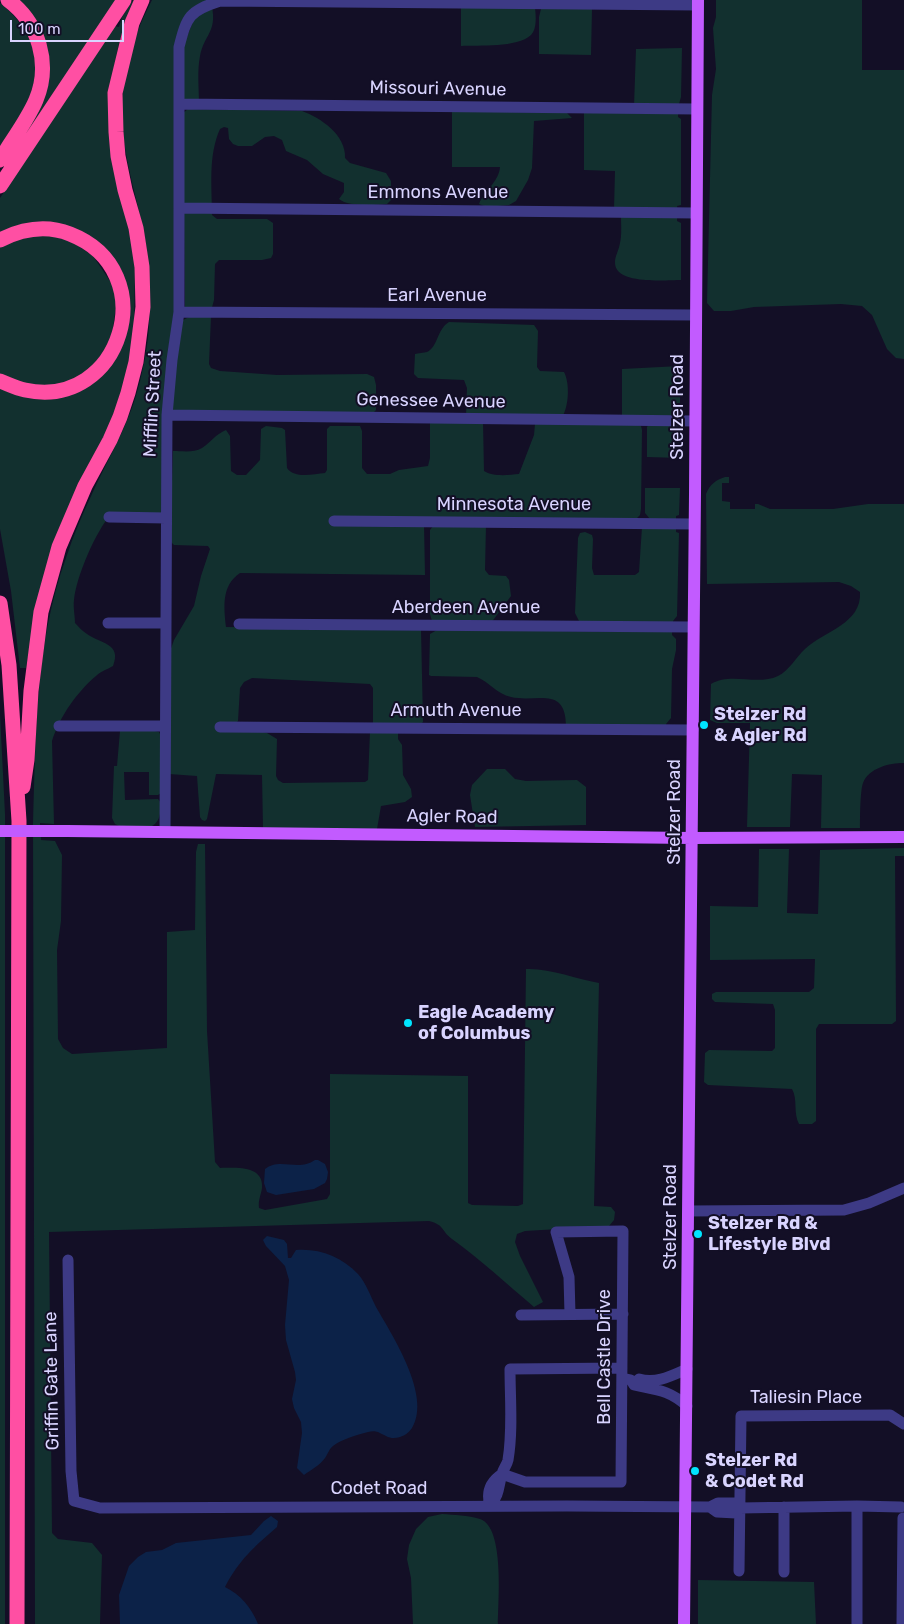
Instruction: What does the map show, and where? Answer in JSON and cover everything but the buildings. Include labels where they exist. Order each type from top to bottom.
[{"type":"highway","points":[[0,160],[36,100],[42,82],[43,64],[34,29],[25,16],[8,0]]},
{"type":"highway","points":[[0,186],[124,0]]},
{"type":"highway","points":[[19,821],[27,760],[31,690],[41,612],[59,547],[85,486],[120,417],[136,362],[143,307],[142,267],[136,228],[118,156],[115,93],[132,23],[142,0]]},
{"type":"highway","points":[[0,240],[20,232],[40,228],[60,231],[78,238],[94,248],[106,260],[118,284],[123,305],[122,325],[116,344],[106,361],[91,376],[59,390],[36,392],[0,381]]},
{"type":"highway","points":[[0,603],[9,665],[19,821],[17,1624]]},
{"type":"main road","name":"Stelzer Road","points":[[684,1624],[698,3]]},
{"type":"main road","name":"Agler Road","points":[[0,831],[692,838],[904,837]]},
{"type":"street","points":[[220,1],[698,3]]},
{"type":"street","name":"Mifflin Street","points":[[165,832],[166,518],[168,415],[178,312],[179,47],[186,21],[201,7],[220,1]]},
{"type":"street","name":"Missouri Avenue","points":[[180,104],[696,109]]},
{"type":"street","name":"Emmons Avenue","points":[[179,208],[696,213]]},
{"type":"street","name":"Earl Avenue","points":[[178,312],[696,315]]},
{"type":"street","name":"Genessee Avenue","points":[[168,415],[695,420]]},
{"type":"street","points":[[109,517],[166,518]]},
{"type":"street","name":"Minnesota Avenue","points":[[334,521],[694,524]]},
{"type":"street","points":[[108,623],[166,624]]},
{"type":"street","name":"Aberdeen Avenue","points":[[239,624],[693,627]]},
{"type":"street","points":[[59,726],[165,726]]},
{"type":"street","name":"Armuth Avenue","points":[[220,727],[693,730]]},
{"type":"street","points":[[688,1211],[844,1210],[869,1204],[904,1188]]},
{"type":"street","name":"Bell Castle Drive","points":[[502,1474],[525,1482],[622,1482],[625,1375],[623,1231],[556,1232],[570,1276],[570,1314]]},
{"type":"street","name":"Griffin Gate Lane","points":[[68,1260],[71,1471],[74,1501]]},
{"type":"street","points":[[521,1315],[623,1314]]},
{"type":"street","points":[[490,1506],[487,1497],[492,1480],[502,1474],[508,1462],[510,1445],[510,1369],[625,1375],[650,1382],[687,1369]]},
{"type":"street","points":[[625,1375],[634,1385],[667,1392],[687,1406]]},
{"type":"street","name":"Taliesin Place","points":[[740,1571],[741,1416],[890,1415],[904,1424]]},
{"type":"street","name":"Codet Road","points":[[74,1501],[100,1508],[710,1507],[718,1503],[735,1503],[740,1508]]},
{"type":"street","points":[[740,1508],[857,1506],[903,1511],[902,1624]]},
{"type":"street","points":[[857,1506],[857,1624]]},
{"type":"street","points":[[784,1507],[784,1572]]},
{"type":"green space","points":[[14,0],[116,0],[19,146],[46,73]]},
{"type":"green space","points":[[133,0],[136,0],[126,21],[119,43],[109,93],[135,266],[134,332],[130,363],[119,403],[37,606],[26,668],[20,668],[11,591],[0,529],[0,386],[34,396],[102,371],[126,296],[75,231],[0,235],[0,198],[114,26],[119,27],[122,17]]},
{"type":"green space","points":[[152,0],[210,0],[182,22],[176,40],[175,293],[163,513],[111,514],[99,531],[83,567],[74,600],[75,623],[85,633],[109,645],[115,653],[115,658],[113,666],[98,674],[76,697],[64,714],[55,732],[52,741],[54,824],[40,823],[41,840],[55,841],[62,855],[61,921],[57,950],[58,1039],[63,1048],[72,1054],[167,1048],[167,932],[195,930],[196,852],[198,844],[205,844],[207,1031],[215,1162],[220,1168],[247,1169],[258,1175],[262,1188],[259,1208],[265,1210],[327,1199],[330,1194],[330,1074],[468,1076],[468,1203],[472,1205],[518,1206],[523,1204],[526,969],[535,969],[599,983],[594,1206],[611,1207],[615,1212],[614,1220],[609,1226],[525,1231],[517,1234],[515,1242],[520,1256],[543,1302],[534,1307],[449,1236],[440,1226],[429,1221],[49,1232],[52,1533],[58,1539],[92,1543],[102,1555],[100,1624],[35,1624],[33,824],[39,689],[48,623],[56,590],[66,558],[85,510],[129,417],[138,389],[148,338],[150,292],[147,256],[127,157],[122,106],[127,65],[140,25]]},
{"type":"green space","points":[[716,0],[862,0],[862,70],[904,70],[904,359],[896,358],[887,349],[872,315],[862,306],[841,304],[754,307],[731,311],[714,311],[707,303],[712,95],[716,69],[713,28],[716,17]]},
{"type":"green space","points":[[0,3],[26,32],[35,56],[36,69],[35,82],[28,102],[0,148]]},
{"type":"green space","points":[[212,7],[213,22],[199,62],[199,103],[188,102],[182,97],[183,47],[194,19]]},
{"type":"green space","points":[[461,7],[535,8],[535,26],[531,35],[517,42],[498,45],[461,46]]},
{"type":"green space","points":[[541,9],[592,9],[591,55],[539,54],[539,17]]},
{"type":"green space","points":[[682,48],[681,97],[679,104],[634,106],[636,49]]},
{"type":"green space","points":[[188,109],[302,111],[309,114],[331,128],[337,135],[344,150],[345,158],[350,163],[386,173],[391,181],[391,200],[387,204],[376,205],[343,202],[339,199],[344,192],[344,183],[323,174],[307,160],[286,151],[282,140],[274,136],[265,137],[252,146],[238,146],[229,139],[228,128],[220,129],[212,160],[212,215],[217,219],[267,219],[273,223],[273,254],[271,258],[262,260],[219,260],[215,264],[214,300],[211,311],[185,308],[183,113]]},
{"type":"green space","points":[[452,111],[567,113],[572,118],[534,121],[532,168],[528,180],[516,201],[509,205],[487,207],[479,204],[497,177],[500,167],[452,167]]},
{"type":"green space","points":[[584,112],[678,114],[678,117],[681,119],[681,205],[677,206],[678,210],[614,209],[615,171],[584,170]]},
{"type":"green space","points":[[621,216],[677,217],[677,221],[681,223],[681,280],[642,280],[623,275],[617,269],[615,262],[621,240]]},
{"type":"green space","points":[[37,233],[70,240],[93,256],[112,284],[117,299],[111,342],[91,369],[65,384],[36,387],[0,375],[0,245]]},
{"type":"green space","points":[[191,316],[211,316],[209,364],[211,368],[220,371],[277,375],[367,374],[374,377],[376,385],[376,410],[371,415],[174,412],[171,407],[181,321]]},
{"type":"green space","points":[[449,322],[534,325],[538,331],[537,367],[540,371],[564,372],[566,377],[568,388],[567,401],[562,417],[466,416],[467,388],[464,380],[418,378],[414,374],[415,354],[431,350],[442,329]]},
{"type":"green space","points":[[680,366],[680,411],[676,413],[676,417],[622,418],[622,369]]},
{"type":"green space","points":[[430,422],[483,422],[484,471],[501,475],[519,474],[534,435],[535,424],[635,424],[641,426],[640,515],[635,520],[424,524],[425,575],[240,573],[230,584],[225,597],[226,627],[421,629],[423,722],[419,726],[373,726],[373,688],[370,684],[252,678],[244,682],[240,688],[238,721],[235,724],[267,733],[277,739],[276,776],[283,783],[365,782],[368,780],[370,732],[398,733],[398,739],[402,745],[403,775],[411,789],[412,797],[405,802],[381,806],[377,829],[263,828],[262,775],[216,774],[207,819],[205,821],[202,820],[200,817],[197,776],[169,774],[168,657],[174,640],[194,606],[210,549],[208,546],[174,545],[170,541],[173,451],[199,450],[226,430],[230,436],[231,471],[237,475],[246,475],[260,460],[261,429],[266,426],[282,428],[285,430],[287,468],[299,475],[325,473],[327,470],[327,429],[330,426],[360,426],[362,431],[362,468],[367,474],[390,474],[399,470],[428,466],[430,458]]},
{"type":"green space","points":[[649,424],[676,424],[680,430],[680,458],[647,457],[647,427]]},
{"type":"green space","points":[[729,477],[729,483],[722,483],[722,501],[730,502],[730,509],[755,509],[755,504],[770,509],[833,509],[868,504],[904,504],[904,763],[880,767],[866,778],[861,792],[860,828],[821,828],[822,775],[792,774],[790,827],[747,827],[750,723],[717,723],[710,720],[711,684],[727,679],[770,679],[782,674],[805,649],[840,626],[855,612],[859,603],[860,592],[851,586],[839,582],[707,584],[706,494],[714,483]]},
{"type":"green space","points":[[645,488],[680,488],[679,515],[676,516],[676,521],[650,519],[645,513]]},
{"type":"green space","points":[[486,525],[485,570],[489,575],[506,576],[509,580],[511,596],[491,623],[432,621],[430,614],[430,530],[433,526]]},
{"type":"green space","points":[[642,527],[676,528],[676,532],[679,533],[677,616],[673,624],[579,621],[575,613],[578,538],[580,533],[585,532],[592,535],[592,568],[594,575],[635,575],[639,572]]},
{"type":"green space","points":[[437,630],[672,632],[676,639],[676,650],[672,669],[671,718],[666,724],[666,728],[566,727],[565,714],[561,705],[548,698],[511,697],[501,693],[477,677],[429,675],[430,634]]},
{"type":"green space","points":[[0,714],[5,814],[5,1624],[0,1624]]},
{"type":"green space","points":[[120,731],[155,731],[159,732],[161,736],[161,793],[149,795],[149,772],[124,772],[125,800],[158,799],[161,803],[159,819],[152,826],[119,826],[115,824],[112,818],[114,766],[117,766]]},
{"type":"green space","points":[[487,769],[505,769],[515,779],[526,781],[577,780],[586,787],[586,825],[475,827],[470,795],[472,785]]},
{"type":"green space","points":[[904,848],[904,856],[895,856],[896,1021],[892,1024],[819,1024],[816,1029],[816,1121],[812,1124],[799,1124],[792,1089],[708,1085],[704,1082],[705,1053],[709,1050],[772,1051],[775,1048],[775,1010],[773,1004],[715,1002],[712,999],[712,994],[716,992],[809,992],[814,988],[815,959],[710,960],[710,906],[758,907],[759,849],[789,849],[787,913],[818,914],[820,850]]},
{"type":"green space","points":[[442,1514],[480,1519],[488,1525],[497,1550],[499,1583],[498,1624],[413,1624],[411,1578],[407,1559],[409,1545],[416,1529],[428,1517]]},
{"type":"green space","points":[[698,1580],[814,1582],[816,1624],[698,1624]]},
{"type":"water","points":[[315,1160],[325,1164],[328,1172],[325,1183],[314,1189],[276,1195],[267,1192],[264,1183],[265,1169],[277,1164],[302,1165]]},
{"type":"water","points":[[267,1236],[284,1240],[287,1244],[288,1258],[291,1258],[296,1250],[322,1252],[337,1258],[358,1274],[408,1366],[417,1400],[417,1415],[412,1428],[401,1437],[393,1438],[374,1431],[355,1436],[333,1446],[321,1463],[304,1475],[297,1468],[302,1433],[301,1422],[292,1399],[296,1380],[286,1340],[285,1325],[289,1280],[285,1266],[266,1246],[263,1240]]},
{"type":"water","points":[[271,1516],[278,1521],[277,1527],[248,1554],[225,1587],[245,1602],[258,1624],[120,1624],[119,1595],[129,1566],[138,1557],[146,1552],[162,1550],[176,1543],[251,1535]]},
{"type":"place","name":"Stelzer Rd & Agler Rd","points":[[704,725]]},
{"type":"place","name":"Eagle Academy of Columbus","points":[[408,1023]]},
{"type":"place","name":"Stelzer Rd & Lifestyle Blvd","points":[[698,1234]]},
{"type":"place","name":"Stelzer Rd & Codet Rd","points":[[695,1471]]}]
